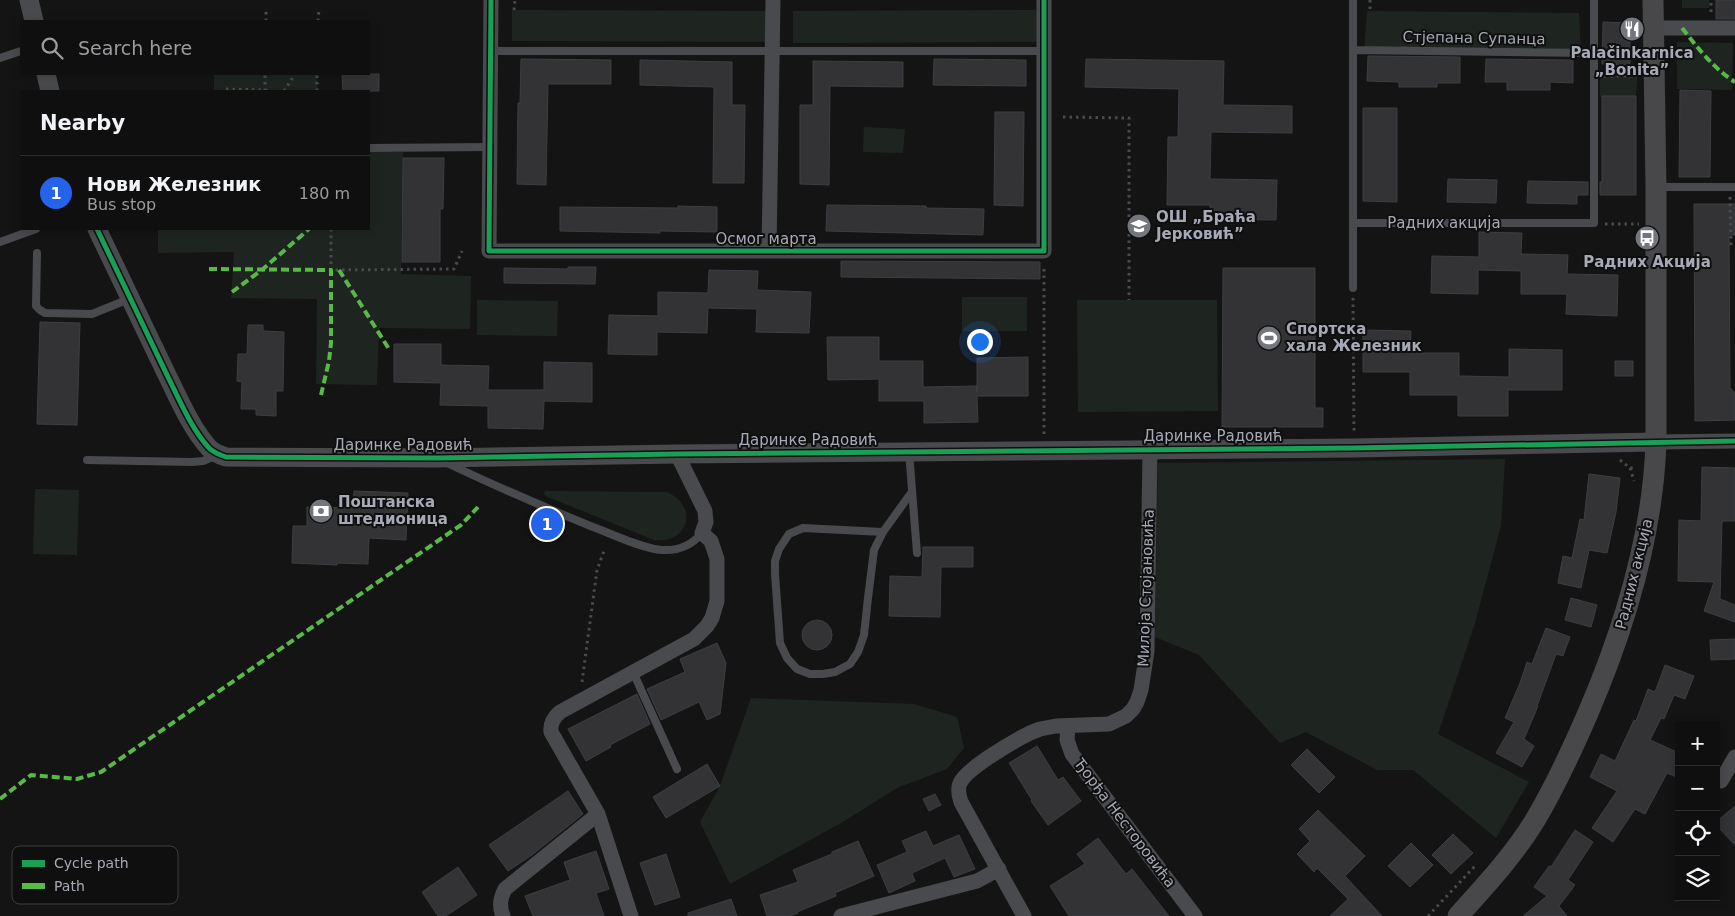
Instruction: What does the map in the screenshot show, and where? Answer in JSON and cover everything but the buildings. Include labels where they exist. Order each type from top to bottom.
[{"type":"main road","name":"Радних акција","points":[[1458,916],[1510,856],[1534,823],[1560,776],[1600,686],[1626,615],[1639,565],[1654,482],[1656,442],[1654,0]]},
{"type":"street","points":[[29,0],[34,20]]},
{"type":"street","name":"Осмог марта","points":[[491,0],[489,251],[1044,251]]},
{"type":"street","name":"Осмог марта","points":[[770,251],[773,0]]},
{"type":"street","points":[[1044,0],[1044,251]]},
{"type":"street","points":[[1653,28],[1735,28]]},
{"type":"street","points":[[46,75],[50,90]]},
{"type":"street","points":[[97,230],[129,299],[184,408],[202,438],[210,448],[219,454]]},
{"type":"street","points":[[1656,442],[1735,441]]},
{"type":"street","name":"Даринке Радовић","points":[[219,454],[226,457],[248,458],[436,458],[1044,449],[1354,448],[1656,442]]},
{"type":"street","name":"Милоја Стојановића","points":[[1024,916],[961,802],[958,789],[967,772],[1022,737],[1040,729],[1094,726],[1118,721],[1133,709],[1141,690],[1147,651],[1150,449]]},
{"type":"street","points":[[631,916],[598,814],[551,732],[550,726],[555,716],[560,712],[694,639],[712,618],[717,601],[717,559],[711,541],[702,533],[706,522],[705,511],[677,454]]},
{"type":"street","name":"Ђорђа Несторовића","points":[[1068,726],[1067,740],[1072,754],[1195,916]]},
{"type":"street","points":[[1721,781],[1735,757]]},
{"type":"street","points":[[503,916],[500,908],[501,898],[505,889],[598,814]]},
{"type":"street","points":[[841,916],[977,881],[999,869]]},
{"type":"lane","points":[[1353,288],[1354,0]]},
{"type":"lane","points":[[1594,0],[1594,223]]},
{"type":"lane","name":"Стјепана Супанца","points":[[1354,50],[1593,53]]},
{"type":"lane","points":[[490,51],[1043,51]]},
{"type":"lane","points":[[0,58],[20,52]]},
{"type":"lane","points":[[370,148],[489,147]]},
{"type":"lane","points":[[1656,187],[1732,187]]},
{"type":"lane","name":"Радних акција","points":[[1354,223],[1594,223]]},
{"type":"lane","points":[[0,242],[33,230]]},
{"type":"lane","points":[[37,253],[36,306],[45,313],[92,314],[129,299]]},
{"type":"lane","points":[[909,452],[917,553]]},
{"type":"lane","points":[[87,460],[192,462],[219,454]]},
{"type":"lane","points":[[436,458],[497,488],[653,549],[664,550],[686,547],[696,541],[702,533]]},
{"type":"lane","points":[[883,532],[803,528],[789,534],[779,549],[775,561],[775,574],[780,643],[787,658],[796,670],[810,674],[835,672],[850,664],[858,652],[864,635],[874,550],[883,532],[911,493]]},
{"type":"lane","points":[[633,672],[677,769]]},
{"type":"path","points":[[514,10],[515,0]]},
{"type":"path","points":[[1370,0],[1370,9]]},
{"type":"path","points":[[266,9],[266,20]]},
{"type":"path","points":[[318,20],[319,9]]},
{"type":"path","points":[[265,75],[266,90]]},
{"type":"path","points":[[285,90],[294,75]]},
{"type":"path","points":[[317,75],[317,90]]},
{"type":"path","points":[[1593,76],[1637,76]]},
{"type":"path","points":[[226,89],[246,90]]},
{"type":"path","points":[[1062,117],[1129,118],[1130,300]]},
{"type":"path","points":[[1732,187],[1731,245],[1735,245]]},
{"type":"path","points":[[1594,223],[1640,224]]},
{"type":"path","points":[[331,230],[331,270],[454,269],[462,251]]},
{"type":"path","points":[[1044,251],[1044,449]]},
{"type":"path","points":[[1353,288],[1354,448]]},
{"type":"path","points":[[1630,468],[1635,489]]},
{"type":"path","points":[[588,696],[583,688],[582,681],[598,570],[604,551]]},
{"type":"path","points":[[1428,916],[1476,864]]},
{"type":"shaded area","points":[[1682,0],[1709,0],[1709,8],[1682,8]]},
{"type":"shaded area","points":[[512,10],[766,11],[766,42],[512,41]]},
{"type":"shaded area","points":[[1038,10],[1038,42],[793,43],[793,11]]},
{"type":"shaded area","points":[[1367,11],[1579,13],[1581,53],[1364,50]]},
{"type":"shaded area","points":[[1677,42],[1733,43],[1732,90],[1677,89]]},
{"type":"shaded area","points":[[1638,70],[1636,96],[1600,97],[1600,71]]},
{"type":"shaded area","points":[[214,75],[317,75],[317,90],[214,90]]},
{"type":"shaded area","points":[[864,127],[905,129],[903,153],[863,152]]},
{"type":"shaded area","points":[[370,152],[403,152],[401,274],[471,276],[470,329],[379,328],[377,385],[316,384],[317,299],[231,298],[234,252],[158,253],[158,230],[370,230]]},
{"type":"shaded area","points":[[962,297],[1027,297],[1027,331],[962,331]]},
{"type":"shaded area","points":[[477,300],[558,301],[557,336],[477,335]]},
{"type":"shaded area","points":[[1077,300],[1217,300],[1218,411],[1078,412]]},
{"type":"shaded area","points":[[1505,459],[1501,526],[1475,623],[1438,734],[1529,782],[1496,838],[1413,770],[1377,770],[1306,732],[1280,743],[1199,655],[1155,637],[1158,463]]},
{"type":"shaded area","points":[[35,489],[79,490],[77,555],[33,554]]},
{"type":"shaded area","points":[[545,491],[667,492],[677,498],[683,506],[686,514],[686,523],[675,536],[666,540],[654,540],[548,497],[544,495]]},
{"type":"shaded area","points":[[751,698],[914,704],[957,717],[964,748],[947,769],[897,788],[841,823],[730,884],[700,822],[720,786]]},
{"type":"marked path","points":[[1682,28],[1713,64],[1735,82]]},
{"type":"marked path","points":[[232,292],[263,269],[308,230]]},
{"type":"marked path","points":[[209,269],[331,270],[331,343],[321,395]]},
{"type":"marked path","points":[[339,270],[389,349]]},
{"type":"marked path","points":[[0,799],[31,775],[77,779],[101,772],[461,525],[478,507]]},
{"type":"cycle path","points":[[491,0],[489,251],[1044,251],[1044,0]]},
{"type":"cycle path","points":[[97,230],[191,422],[209,448],[215,453],[226,457],[436,458],[1354,448],[1735,441]]},
{"type":"place","name":"Palačinkarnica „Bonita”","points":[[1632,29]]},
{"type":"place","name":"ОШ „Браћа Јерковић”","points":[[1139,226]]},
{"type":"place","name":"Радних Акција","points":[[1647,238]]},
{"type":"place","name":"Спортска хала Железник","points":[[1269,338]]},
{"type":"place","name":"Поштанска штедионица","points":[[321,511]]},
{"type":"place","name":"Нови Железник","points":[[547,524]]}]
